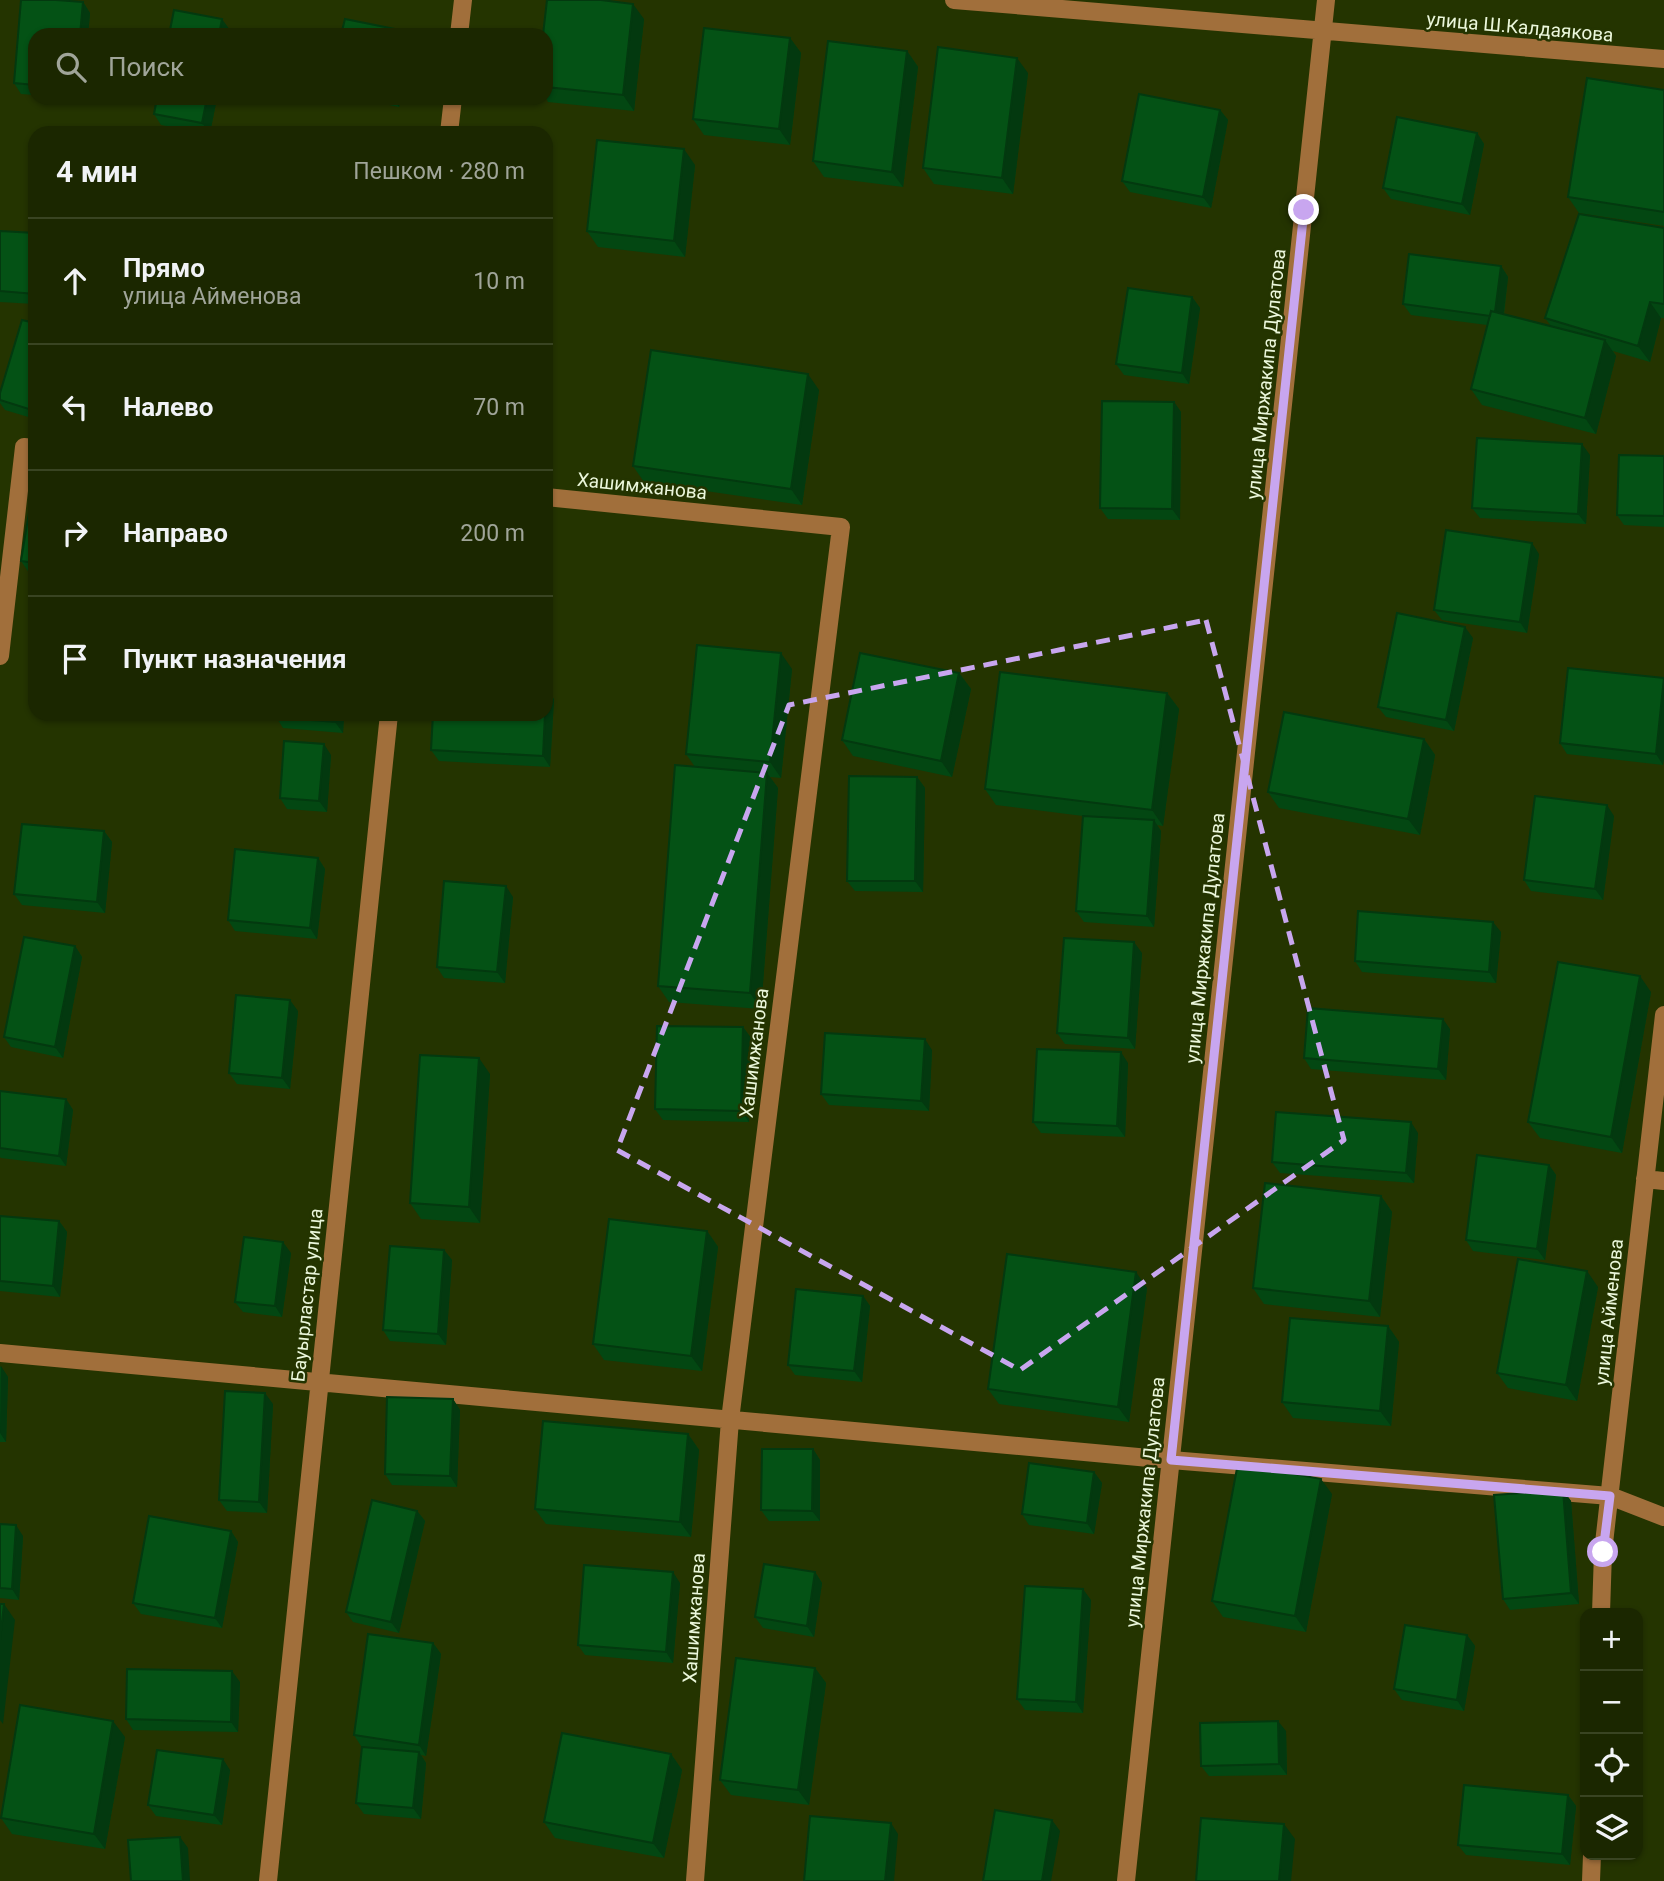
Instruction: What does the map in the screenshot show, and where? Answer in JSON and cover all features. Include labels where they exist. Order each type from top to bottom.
[{"type":"street","points":[[460,28],[463,0]]},
{"type":"street","name":"улица Ш.Калдаякова","points":[[954,0],[1664,60]]},
{"type":"street","name":"улица Миржакипа Дулатова","points":[[1126,1881],[1326,0]]},
{"type":"street","points":[[450,126],[452,105]]},
{"type":"street","points":[[0,656],[24,447],[28,447]]},
{"type":"street","name":"Хашимжанова","points":[[553,498],[841,527],[730,1420],[695,1881]]},
{"type":"street","name":"Бауырластар улица","points":[[268,1881],[388,721]]},
{"type":"street","name":"улица Айменова","points":[[1601,1608],[1603,1552],[1664,1015]]},
{"type":"street","points":[[1645,1179],[1664,1181]]},
{"type":"street","points":[[0,1353],[1171,1460],[1610,1496],[1664,1517]]},
{"type":"street","points":[[1591,1881],[1592,1860]]},
{"type":"highlighted area","points":[[1206,620],[1344,1140],[1020,1370],[617,1150],[789,705]]},
{"type":"building","points":[[21,0],[83,2],[81,28],[28,28],[28,84],[14,83]]},
{"type":"building","points":[[547,0],[601,0],[633,4],[623,95],[553,88],[553,28],[544,28]]},
{"type":"building","points":[[174,10],[222,19],[220,28],[170,28]]},
{"type":"building","points":[[345,19],[390,28],[343,28]]},
{"type":"building","points":[[704,28],[790,38],[779,129],[693,119]]},
{"type":"building","points":[[828,41],[907,51],[892,172],[813,161]]},
{"type":"building","points":[[938,47],[1017,58],[1002,178],[923,168]]},
{"type":"building","points":[[1587,78],[1664,90],[1664,212],[1568,197]]},
{"type":"building","points":[[1139,94],[1220,110],[1203,197],[1122,181]]},
{"type":"building","points":[[156,105],[206,105],[202,123],[154,114]]},
{"type":"building","points":[[1397,117],[1477,133],[1462,204],[1383,188]]},
{"type":"building","points":[[597,140],[684,149],[674,241],[587,231]]},
{"type":"building","points":[[1579,214],[1664,228],[1664,304],[1650,302],[1638,346],[1545,318]]},
{"type":"building","points":[[0,231],[28,233],[28,293],[0,291]]},
{"type":"building","points":[[1409,254],[1501,266],[1495,312],[1491,311],[1490,316],[1403,304]]},
{"type":"building","points":[[1128,288],[1192,297],[1182,373],[1116,364]]},
{"type":"building","points":[[1491,311],[1605,340],[1585,418],[1471,389]]},
{"type":"building","points":[[22,320],[28,321],[28,409],[0,400]]},
{"type":"building","points":[[651,350],[808,374],[791,489],[633,466]]},
{"type":"building","points":[[1102,401],[1174,402],[1172,509],[1100,508]]},
{"type":"building","points":[[1477,438],[1582,444],[1578,514],[1472,508]]},
{"type":"building","points":[[1619,455],[1664,456],[1664,516],[1617,515]]},
{"type":"building","points":[[28,518],[28,562],[21,561]]},
{"type":"building","points":[[1446,530],[1532,543],[1520,622],[1434,610]]},
{"type":"building","points":[[1397,613],[1465,627],[1446,720],[1378,707]]},
{"type":"building","points":[[697,645],[781,653],[770,762],[686,754]]},
{"type":"building","points":[[860,653],[959,673],[941,761],[842,740]]},
{"type":"building","points":[[1568,668],[1664,678],[1656,754],[1560,743]]},
{"type":"building","points":[[1000,672],[1167,693],[1152,810],[985,789]]},
{"type":"building","points":[[1284,712],[1424,739],[1408,819],[1268,792]]},
{"type":"building","points":[[433,721],[545,721],[543,756],[431,750]]},
{"type":"building","points":[[284,741],[324,744],[319,801],[280,798]]},
{"type":"building","points":[[675,765],[767,773],[750,993],[658,986]]},
{"type":"building","points":[[849,776],[917,777],[915,881],[847,881]]},
{"type":"building","points":[[1535,796],[1607,805],[1595,889],[1524,880]]},
{"type":"building","points":[[1083,816],[1154,820],[1147,916],[1076,911]]},
{"type":"building","points":[[22,824],[104,831],[97,902],[14,894]]},
{"type":"building","points":[[235,849],[318,858],[310,928],[228,920]]},
{"type":"building","points":[[444,881],[506,886],[497,972],[437,967]]},
{"type":"building","points":[[1358,911],[1493,922],[1489,972],[1355,961]]},
{"type":"building","points":[[24,937],[75,946],[55,1047],[4,1037]]},
{"type":"building","points":[[1064,938],[1134,942],[1128,1038],[1057,1033]]},
{"type":"building","points":[[1558,962],[1640,976],[1611,1137],[1528,1122]]},
{"type":"building","points":[[236,995],[290,1000],[282,1078],[229,1073]]},
{"type":"building","points":[[1308,1008],[1443,1019],[1438,1069],[1304,1058]]},
{"type":"building","points":[[657,1026],[743,1027],[741,1111],[655,1109]]},
{"type":"building","points":[[825,1033],[925,1039],[921,1101],[821,1094]]},
{"type":"building","points":[[1037,1049],[1121,1052],[1117,1126],[1033,1122]]},
{"type":"building","points":[[420,1055],[479,1058],[469,1207],[410,1203]]},
{"type":"building","points":[[0,1091],[66,1099],[59,1156],[0,1148]]},
{"type":"building","points":[[1276,1112],[1411,1122],[1406,1173],[1272,1162]]},
{"type":"building","points":[[1477,1155],[1549,1165],[1537,1249],[1466,1240]]},
{"type":"building","points":[[1265,1183],[1381,1196],[1369,1301],[1253,1288]]},
{"type":"building","points":[[0,1216],[59,1221],[53,1286],[0,1281]]},
{"type":"building","points":[[609,1219],[707,1231],[691,1356],[593,1344]]},
{"type":"building","points":[[244,1237],[283,1242],[275,1306],[235,1302]]},
{"type":"building","points":[[390,1246],[444,1250],[438,1334],[383,1330]]},
{"type":"building","points":[[1007,1254],[1136,1272],[1118,1407],[988,1389]]},
{"type":"building","points":[[1518,1259],[1587,1271],[1566,1385],[1497,1373]]},
{"type":"building","points":[[796,1289],[863,1296],[854,1371],[788,1365]]},
{"type":"building","points":[[1290,1318],[1388,1326],[1380,1411],[1282,1402]]},
{"type":"building","points":[[225,1391],[265,1393],[259,1502],[219,1500]]},
{"type":"building","points":[[387,1397],[453,1399],[450,1476],[385,1474]]},
{"type":"building","points":[[543,1421],[688,1434],[680,1522],[535,1509]]},
{"type":"building","points":[[762,1449],[813,1449],[812,1511],[761,1510]]},
{"type":"building","points":[[1029,1463],[1094,1472],[1087,1523],[1022,1514]]},
{"type":"building","points":[[1238,1463],[1321,1479],[1295,1616],[1212,1601]]},
{"type":"building","points":[[1563,1490],[1571,1593],[1503,1599],[1494,1495]]},
{"type":"building","points":[[372,1500],[417,1511],[391,1622],[346,1612]]},
{"type":"building","points":[[149,1516],[231,1531],[215,1618],[133,1603]]},
{"type":"building","points":[[0,1524],[16,1525],[12,1589],[0,1588]]},
{"type":"building","points":[[764,1564],[815,1572],[807,1626],[755,1617]]},
{"type":"building","points":[[584,1565],[673,1572],[666,1652],[578,1645]]},
{"type":"building","points":[[1025,1586],[1083,1589],[1076,1702],[1017,1699]]},
{"type":"building","points":[[0,1604],[4,1604],[0,1640]]},
{"type":"building","points":[[1405,1625],[1467,1635],[1457,1700],[1394,1689]]},
{"type":"building","points":[[368,1634],[433,1643],[419,1745],[354,1735]]},
{"type":"building","points":[[736,1658],[815,1668],[798,1790],[720,1780]]},
{"type":"building","points":[[127,1669],[232,1671],[231,1722],[126,1719]]},
{"type":"building","points":[[20,1705],[113,1721],[94,1834],[1,1818]]},
{"type":"building","points":[[1278,1721],[1279,1764],[1201,1766],[1200,1723]]},
{"type":"building","points":[[562,1733],[671,1754],[653,1843],[544,1822]]},
{"type":"building","points":[[362,1747],[419,1752],[413,1808],[356,1803]]},
{"type":"building","points":[[157,1750],[223,1759],[214,1815],[148,1805]]},
{"type":"building","points":[[1464,1785],[1568,1795],[1562,1854],[1458,1845]]},
{"type":"building","points":[[995,1810],[1052,1820],[1042,1881],[983,1881]]},
{"type":"building","points":[[810,1816],[891,1823],[885,1881],[804,1881]]},
{"type":"building","points":[[1201,1818],[1284,1824],[1279,1881],[1196,1881]]},
{"type":"building","points":[[180,1837],[183,1881],[131,1881],[128,1840]]},
{"type":"route","points":[[1304,210],[1171,1460],[1610,1496],[1603,1552]]}]
